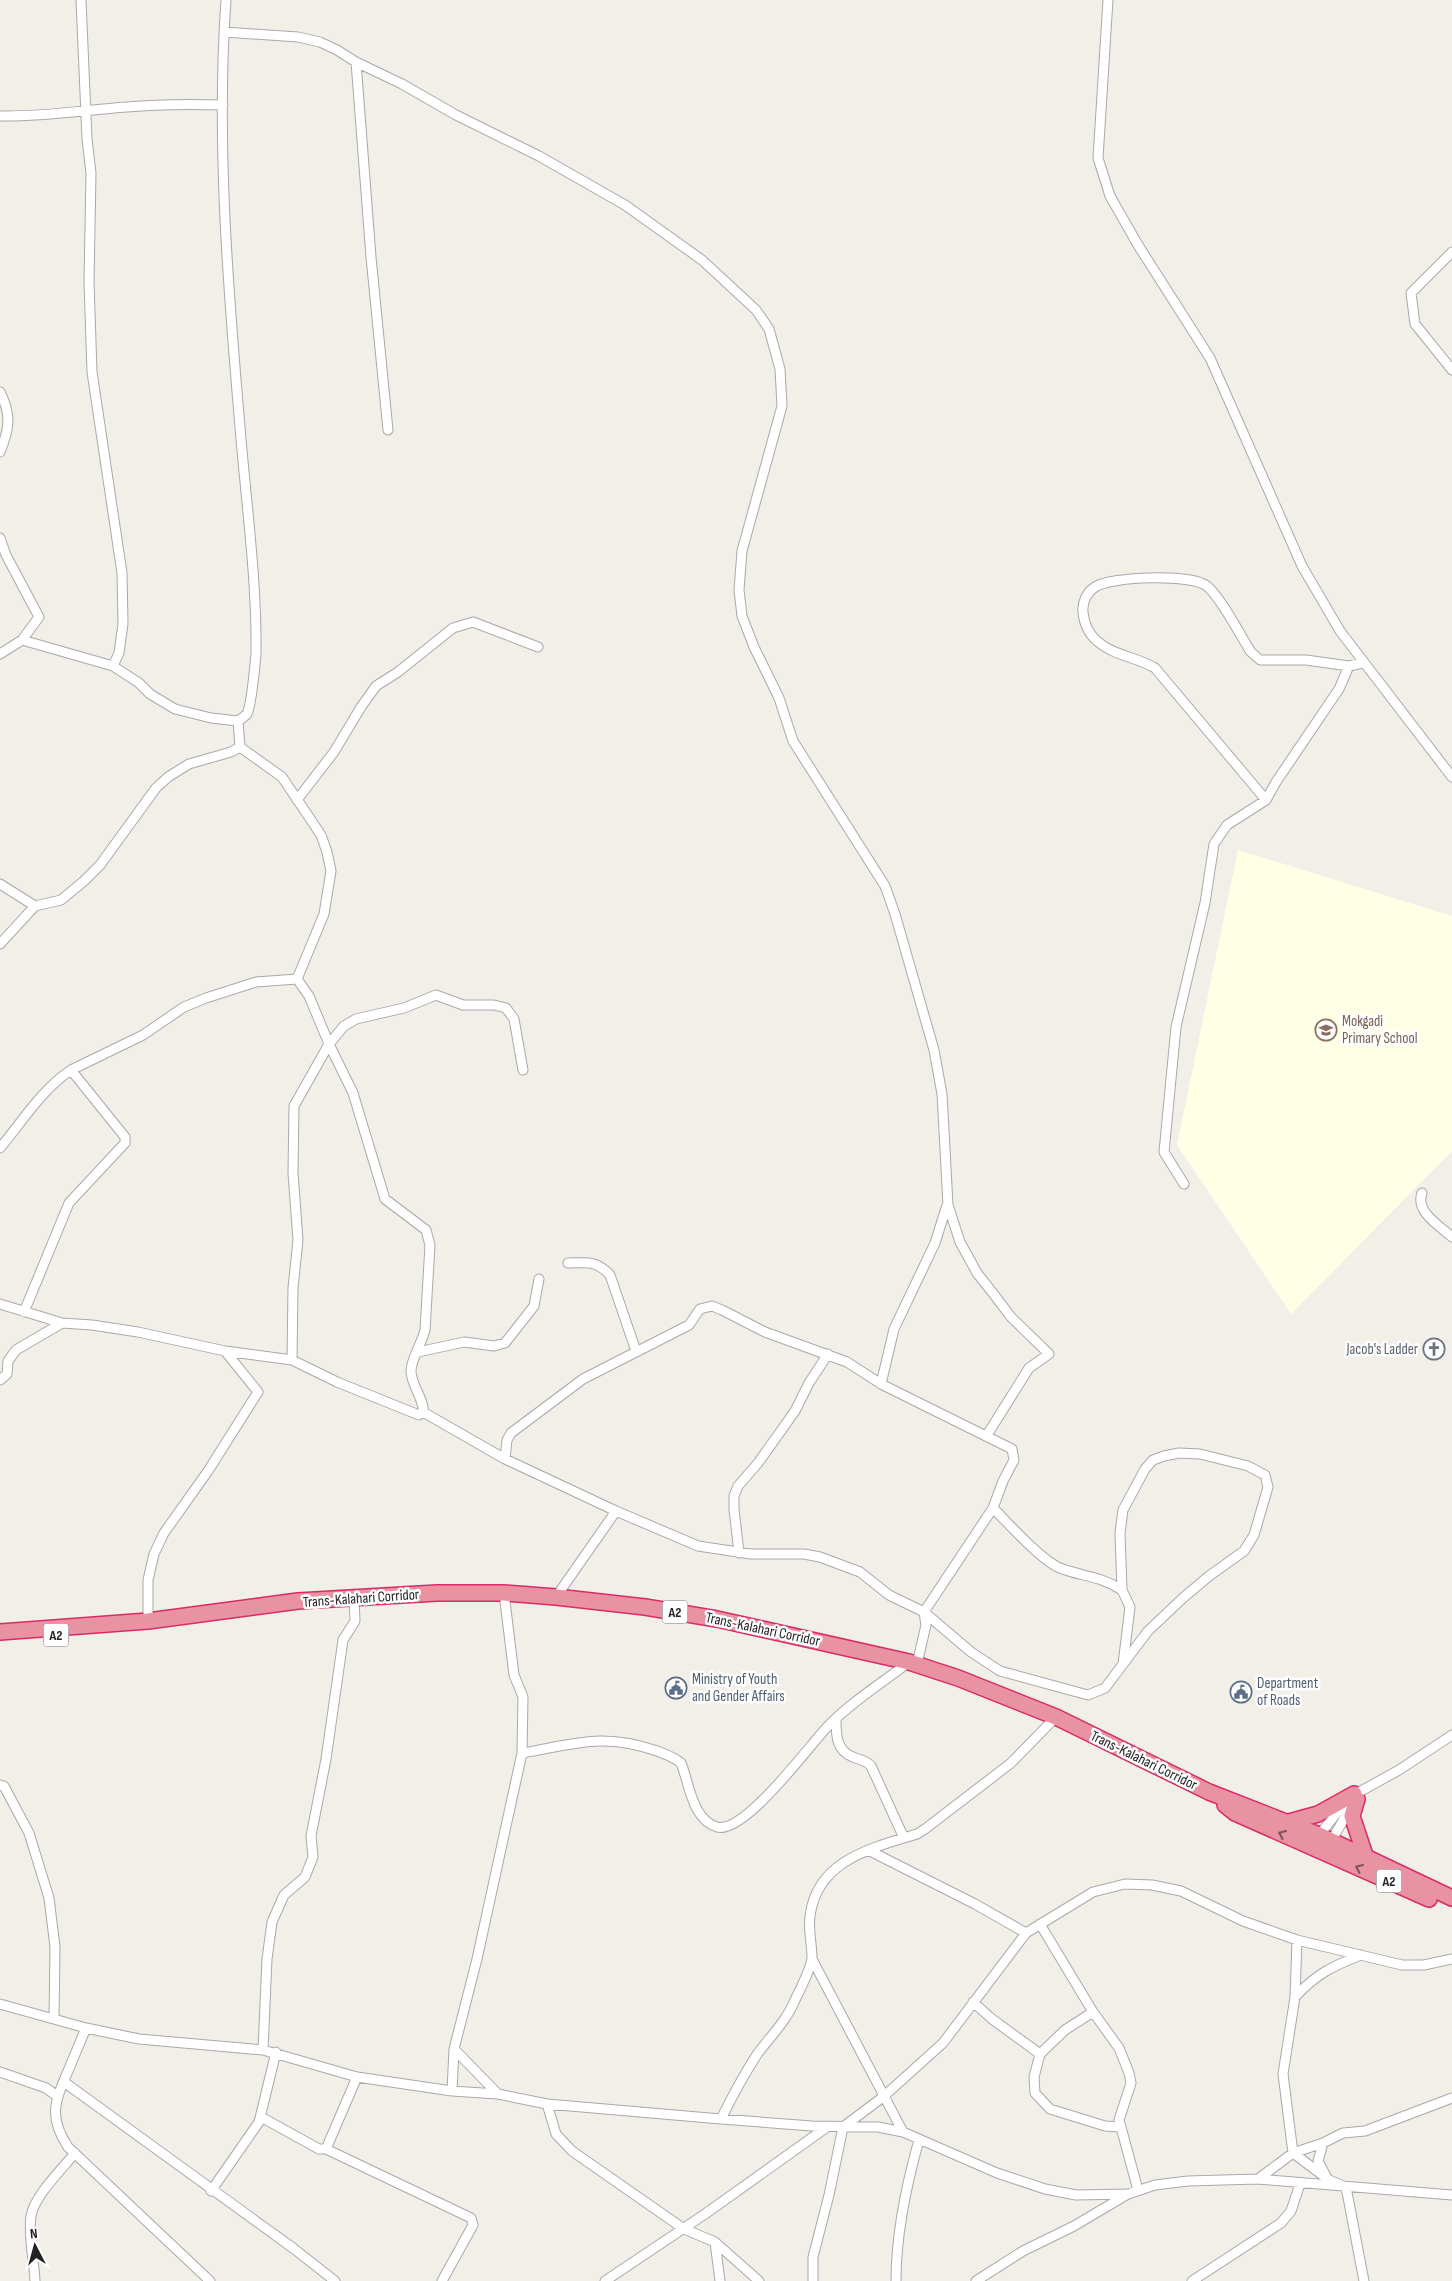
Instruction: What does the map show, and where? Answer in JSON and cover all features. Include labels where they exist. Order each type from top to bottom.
[{"type":"highway","name":"Trans-Kalahari Corridor","points":[[0,1632],[148,1622],[298,1601],[437,1593],[504,1593],[645,1607],[717,1619],[913,1663],[958,1678],[1056,1717],[1209,1792],[1289,1822],[1322,1844]]},
{"type":"highway","name":"Trans-Kalahari Corridor","points":[[0,1640],[58,1635],[111,1625]]},
{"type":"highway","name":"Trans-Kalahari Corridor","points":[[1209,1792],[1235,1813],[1322,1844]]},
{"type":"highway","points":[[1289,1822],[1318,1814],[1355,1797]]},
{"type":"highway","points":[[1355,1797],[1352,1816],[1366,1858]]},
{"type":"highway","name":"A2","points":[[1322,1844],[1366,1858],[1452,1898]]},
{"type":"highway","name":"A2","points":[[1322,1844],[1452,1908]]},
{"type":"street","points":[[81,0],[91,173],[89,282],[92,372],[122,572],[123,624],[119,653],[113,666]]},
{"type":"street","points":[[226,0],[223,105],[231,306],[240,429],[253,551],[255,595],[256,656],[247,713],[238,722],[240,747],[282,777],[320,835],[331,871],[324,914],[297,979]]},
{"type":"street","points":[[1108,0],[1098,158],[1110,196],[1138,245],[1210,358],[1302,566],[1340,631],[1452,777]]},
{"type":"street","points":[[224,32],[298,37],[320,42],[402,84],[456,115],[539,156],[625,204],[702,260],[756,310],[769,329],[780,369],[782,406],[742,551],[739,590],[742,616],[754,647],[779,698],[793,741],[885,886],[895,914],[934,1050],[942,1094],[948,1205],[960,1242],[977,1273],[1011,1317],[1049,1354],[1029,1368],[987,1435]]},
{"type":"street","points":[[356,62],[375,304],[388,430]]},
{"type":"street","points":[[0,116],[186,104],[223,105]]},
{"type":"street","points":[[1452,252],[1411,294],[1415,324],[1452,370]]},
{"type":"street","points":[[0,392],[8,416],[8,430],[0,452]]},
{"type":"street","points":[[0,538],[6,555],[40,617],[22,640],[0,654]]},
{"type":"street","points":[[1266,800],[1155,668],[1146,662],[1110,651],[1096,641],[1084,626],[1082,606],[1088,592],[1097,585],[1114,580],[1194,580],[1207,586],[1251,652],[1260,660],[1306,660],[1349,666],[1363,663]]},
{"type":"street","points":[[297,800],[334,752],[376,686],[398,672],[448,631],[463,623],[473,622],[538,647]]},
{"type":"street","points":[[22,640],[113,666],[139,683],[150,694],[175,709],[211,718],[238,722]]},
{"type":"street","points":[[1184,1184],[1164,1152],[1176,1027],[1205,903],[1214,844],[1227,825],[1266,800],[1276,782],[1339,689],[1349,666]]},
{"type":"street","points":[[0,944],[35,906],[61,900],[84,881],[100,865],[156,788],[168,777],[189,764],[231,752],[240,747]]},
{"type":"street","points":[[0,884],[35,906]]},
{"type":"street","points":[[297,979],[309,996],[329,1044],[353,1093],[385,1199],[426,1230],[430,1245],[425,1330],[418,1352],[412,1363],[411,1372],[417,1394],[424,1407],[423,1412]]},
{"type":"street","points":[[0,1148],[60,1077],[71,1070],[142,1035],[184,1007],[206,998],[256,982],[297,979]]},
{"type":"street","points":[[292,1360],[293,1288],[298,1240],[293,1173],[294,1106],[329,1044],[344,1026],[356,1019],[404,1008],[436,995],[463,1005],[494,1005],[506,1008],[514,1019],[522,1070]]},
{"type":"street","points":[[24,1312],[69,1203],[125,1143],[125,1137],[71,1070]]},
{"type":"street","points":[[1422,1193],[1420,1198],[1421,1207],[1452,1238]]},
{"type":"street","points":[[881,1384],[894,1329],[934,1243],[948,1205]]},
{"type":"street","points":[[568,1263],[593,1262],[603,1267],[610,1275],[636,1351]]},
{"type":"street","points":[[418,1352],[464,1342],[494,1346],[505,1343],[534,1306],[539,1279]]},
{"type":"street","points":[[0,1304],[62,1323],[92,1325],[138,1332],[225,1351],[292,1360],[337,1382],[396,1406],[419,1415],[423,1412]]},
{"type":"street","points":[[505,1459],[507,1440],[511,1433],[583,1379],[689,1324],[700,1309],[712,1306],[765,1332],[847,1362],[881,1384],[987,1435],[1012,1449],[1015,1456],[993,1508],[934,1594],[924,1612],[926,1625],[913,1663],[836,1719],[781,1781],[739,1821],[727,1828],[716,1827],[697,1808],[689,1792],[681,1763],[674,1758],[645,1747],[612,1740],[590,1740],[522,1753]]},
{"type":"street","points":[[0,1380],[7,1374],[8,1361],[16,1350],[62,1323]]},
{"type":"street","points":[[148,1622],[148,1580],[154,1554],[164,1533],[208,1472],[258,1392],[225,1351]]},
{"type":"street","points":[[738,1553],[734,1496],[738,1486],[758,1463],[795,1411],[809,1383],[828,1354]]},
{"type":"street","points":[[423,1412],[505,1459],[616,1511],[698,1546],[738,1553],[804,1554],[820,1557],[860,1572],[889,1595],[924,1612],[971,1652],[1000,1671],[1088,1695],[1105,1688],[1148,1631],[1183,1598],[1208,1576],[1244,1551],[1254,1535],[1268,1487],[1266,1475],[1248,1466],[1200,1454],[1179,1453],[1154,1460],[1145,1469],[1123,1510],[1120,1532],[1122,1590],[1130,1607],[1123,1664]]},
{"type":"street","points":[[993,1508],[1034,1548],[1059,1568],[1108,1582],[1122,1590]]},
{"type":"street","points":[[556,1597],[616,1511]]},
{"type":"street","points":[[452,2091],[454,2049],[479,1950],[522,1753],[523,1697],[514,1675],[504,1593]]},
{"type":"street","points":[[263,2050],[267,1965],[272,1922],[284,1894],[304,1877],[313,1857],[311,1836],[326,1759],[343,1640],[355,1621],[354,1597]]},
{"type":"street","points":[[903,2132],[812,1959],[809,1935],[810,1914],[816,1890],[844,1862],[868,1850],[925,1829],[1011,1763],[1056,1717]]},
{"type":"street","points":[[836,1719],[836,1735],[839,1744],[845,1754],[867,1761],[871,1766],[904,1838]]},
{"type":"street","points":[[1322,1844],[1355,1797],[1368,1785],[1399,1770],[1452,1735]]},
{"type":"street","points":[[0,1785],[4,1786],[29,1833],[49,1898],[56,1947],[54,2019]]},
{"type":"street","points":[[1322,1844],[1343,1804],[1355,1797]]},
{"type":"street","points":[[868,1850],[975,1904],[1026,1933]]},
{"type":"street","points":[[813,2281],[812,2257],[829,2194],[843,2127],[883,2097],[943,2043],[1026,1933],[1093,1892],[1125,1884],[1181,1891],[1243,1921],[1297,1940],[1402,1965],[1424,1965],[1452,1959]]},
{"type":"street","points":[[1040,1924],[1093,2012],[1119,2048],[1129,2073],[1131,2083],[1120,2113],[1120,2127],[1138,2190]]},
{"type":"street","points":[[1297,1940],[1296,1997],[1283,2074],[1293,2153],[1328,2180],[1346,2187]]},
{"type":"street","points":[[1296,1997],[1310,1981],[1328,1968],[1361,1955]]},
{"type":"street","points":[[720,2119],[757,2054],[790,2010],[812,1959]]},
{"type":"street","points":[[973,2002],[992,2019],[1040,2054]]},
{"type":"street","points":[[0,2004],[86,2028],[139,2039],[276,2052],[357,2077],[452,2091],[498,2094],[547,2104],[720,2119],[843,2127],[878,2127],[903,2132],[997,2173],[1045,2189],[1076,2195],[1128,2194]]},
{"type":"street","points":[[1093,2012],[1065,2030],[1040,2054],[1034,2077],[1035,2093],[1050,2109],[1105,2126],[1120,2127]]},
{"type":"street","points":[[86,2028],[57,2096],[57,2125],[60,2134],[75,2153],[210,2281]]},
{"type":"street","points":[[454,2049],[498,2094]]},
{"type":"street","points":[[212,2191],[258,2126],[276,2052]]},
{"type":"street","points":[[0,2072],[46,2088],[57,2096]]},
{"type":"street","points":[[326,2149],[357,2077]]},
{"type":"street","points":[[64,2082],[293,2248],[335,2281]]},
{"type":"street","points":[[1258,2179],[1293,2153],[1323,2143],[1343,2133],[1365,2131],[1452,2098]]},
{"type":"street","points":[[547,2104],[556,2134],[564,2144],[684,2229],[715,2242],[758,2281]]},
{"type":"street","points":[[261,2117],[320,2149],[326,2149],[472,2220],[473,2225],[442,2281]]},
{"type":"street","points":[[605,2281],[684,2229],[827,2126]]},
{"type":"street","points":[[896,2281],[908,2177],[919,2140]]},
{"type":"street","points":[[1323,2143],[1318,2161],[1328,2180]]},
{"type":"street","points":[[35,2281],[31,2242],[31,2214],[36,2202],[75,2153]]},
{"type":"street","points":[[976,2281],[1023,2251],[1074,2226],[1128,2194],[1155,2185],[1188,2181],[1258,2179],[1300,2184],[1452,2195]]},
{"type":"street","points":[[1192,2281],[1281,2223],[1291,2211],[1300,2184]]},
{"type":"street","points":[[1346,2187],[1364,2281]]},
{"type":"street","points":[[715,2242],[720,2281]]},
{"type":"shaded area","name":"Mokgadi Primary School","points":[[1238,850],[1452,916],[1452,1151],[1291,1314],[1177,1145]]},
{"type":"place","name":"Mokgadi Primary School","points":[[1326,1030]]},
{"type":"place","name":"Jacob's Ladder","points":[[1434,1349]]},
{"type":"place","name":"Ministry of Youth and Gender Affairs","points":[[676,1688]]},
{"type":"place","name":"Department of Roads","points":[[1241,1692]]}]
